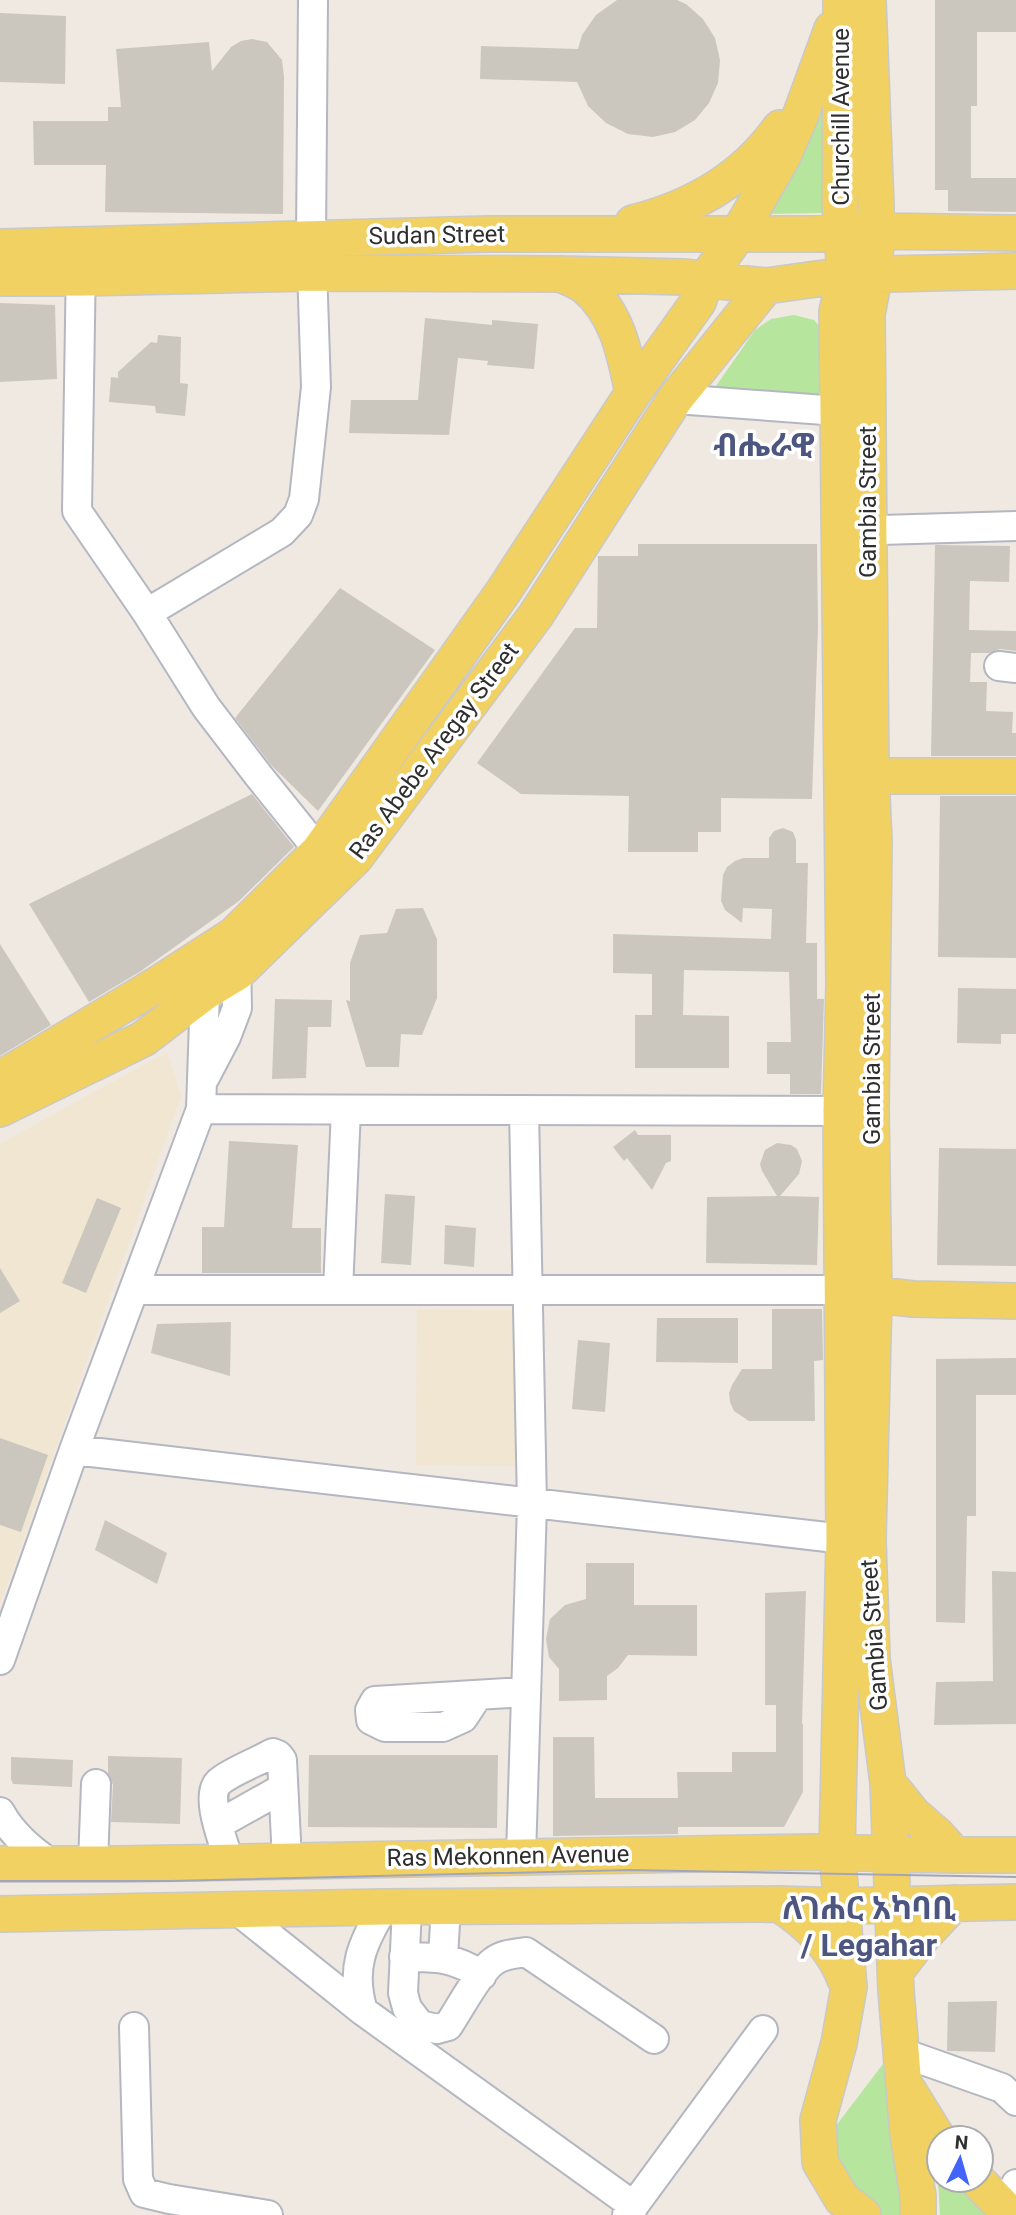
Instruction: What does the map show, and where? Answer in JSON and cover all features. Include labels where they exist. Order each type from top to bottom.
[{"type":"main road","points":[[561,233],[615,227],[684,207],[717,190],[748,166],[773,138],[814,80],[850,1]]},
{"type":"main road","name":"Churchill Avenue","points":[[850,1],[840,205],[859,232]]},
{"type":"main road","name":"Ras Abebe Aregay Street","points":[[0,1110],[143,1039],[205,992],[238,972],[331,861],[633,393],[698,302],[706,279],[738,234],[782,158],[814,80]]},
{"type":"main road","name":"Gambia Street","points":[[859,232],[860,274],[867,314],[854,531],[856,776],[874,842],[856,1111],[858,1293],[872,1659],[888,1783],[902,2067],[918,2215]]},
{"type":"main road","name":"Sudan Street","points":[[0,278],[81,262],[311,238],[561,233],[1016,233]]},
{"type":"main road","name":"Sudan Street","points":[[0,247],[81,262],[312,273],[561,274],[706,279],[766,286],[860,274],[1016,271]]},
{"type":"main road","points":[[561,274],[585,286],[604,306],[618,331],[633,393]]},
{"type":"main road","name":"Gambia Street","points":[[854,531],[838,411],[837,312],[860,274]]},
{"type":"main road","name":"Ras Abebe Aregay Street","points":[[0,1079],[234,935],[331,861],[355,858],[536,615],[675,399],[766,286]]},
{"type":"main road","points":[[503,592],[536,615]]},
{"type":"main road","points":[[856,776],[1016,776]]},
{"type":"main road","points":[[858,1293],[914,1299],[1016,1301]]},
{"type":"main road","name":"Gambia Street","points":[[858,1293],[844,1539],[837,1852],[849,1987],[839,2043],[818,2120],[820,2162],[842,2199],[863,2215]]},
{"type":"main road","points":[[888,1783],[913,1814],[955,1855]]},
{"type":"main road","points":[[792,1852],[838,1787]]},
{"type":"main road","name":"Ras Mekonnen Avenue","points":[[0,1864],[792,1852],[1016,1855]]},
{"type":"main road","name":"Ras Mekonnen Avenue","points":[[0,1913],[1016,1902]]},
{"type":"main road","points":[[896,1971],[923,1936],[954,1903]]},
{"type":"main road","points":[[779,1904],[802,1919],[838,1961],[849,1987]]},
{"type":"main road","points":[[902,2067],[931,2124]]},
{"type":"main road","points":[[995,2192],[1011,2203]]},
{"type":"street","points":[[147,613],[282,532],[298,515],[304,499],[317,387],[311,238],[313,0]]},
{"type":"street","points":[[81,262],[77,511],[147,613],[206,707],[331,861]]},
{"type":"street","points":[[675,399],[838,411]]},
{"type":"street","points":[[854,531],[1016,526]]},
{"type":"street","points":[[1,1663],[74,1450],[202,1096],[237,1008],[238,972],[234,935]]},
{"type":"street","points":[[201,956],[205,992],[202,1096]]},
{"type":"street","points":[[202,1096],[346,1110],[856,1111]]},
{"type":"street","points":[[338,1290],[346,1110]]},
{"type":"street","points":[[521,1856],[532,1505],[524,1111]]},
{"type":"street","points":[[134,1290],[858,1293]]},
{"type":"street","points":[[74,1450],[844,1539]]},
{"type":"street","points":[[478,1695],[525,1692]]},
{"type":"street","points":[[93,1863],[96,1784]]},
{"type":"street","points":[[229,1861],[219,1824],[283,1788],[287,1860]]},
{"type":"street","points":[[0,1812],[12,1831],[32,1851],[50,1863]]},
{"type":"street","points":[[396,1907],[404,1957],[403,1993],[407,2008],[420,2025],[437,2029],[448,2025],[492,1962],[507,1955],[526,1952],[654,2039]]},
{"type":"street","points":[[363,2011],[357,1975],[360,1954],[369,1931],[396,1907]]},
{"type":"street","points":[[443,1957],[446,1907]]},
{"type":"street","points":[[237,1910],[363,2011],[631,2210],[763,2030]]},
{"type":"street","points":[[404,1957],[443,1957],[482,1975]]},
{"type":"street","points":[[134,2026],[138,2179],[144,2193],[268,2215]]},
{"type":"street","points":[[902,2067],[1002,2088],[1016,2101]]},
{"type":"shaded area","points":[[167,1052],[181,1096],[0,1605],[0,1144]]},
{"type":"shaded area","points":[[417,1309],[519,1310],[518,1466],[416,1465]]},
{"type":"green space","points":[[824,96],[826,213],[763,214]]},
{"type":"green space","points":[[794,315],[814,320],[827,335],[831,408],[707,399],[755,330],[771,319]]},
{"type":"green space","points":[[883,2064],[901,2215],[881,2215],[855,2196],[833,2160],[835,2127]]},
{"type":"green space","points":[[939,2194],[969,2194],[991,2215],[940,2215]]},
{"type":"building","points":[[617,0],[677,0],[703,19],[715,38],[720,60],[718,83],[709,103],[695,120],[675,132],[653,137],[628,134],[606,123],[588,106],[577,82],[480,79],[481,46],[578,49],[582,35],[596,15]]},
{"type":"building","points":[[935,0],[1016,0],[1016,32],[977,32],[977,106],[971,106],[971,178],[1016,178],[1016,212],[948,211],[948,190],[935,190]]},
{"type":"building","points":[[0,13],[66,16],[65,84],[0,82]]},
{"type":"building","points":[[252,39],[267,42],[282,60],[283,214],[105,212],[106,165],[34,165],[33,121],[108,121],[108,107],[121,107],[116,49],[209,42],[212,71],[231,47]]},
{"type":"building","points":[[0,303],[55,305],[57,379],[0,382]]},
{"type":"building","points":[[425,318],[492,325],[492,320],[538,324],[534,369],[487,365],[488,361],[458,358],[449,435],[349,433],[351,400],[418,400]]},
{"type":"building","points":[[158,335],[181,337],[180,383],[188,384],[185,416],[156,413],[155,406],[109,402],[111,377],[118,378],[118,372],[151,342],[157,343]]},
{"type":"building","points":[[638,544],[817,544],[818,627],[812,799],[721,798],[721,832],[698,832],[698,852],[628,852],[629,796],[521,794],[477,763],[575,628],[597,628],[598,556],[638,556]]},
{"type":"building","points":[[935,545],[1010,546],[1009,582],[970,581],[969,630],[1016,631],[1016,651],[1000,649],[989,653],[971,653],[970,682],[987,682],[986,711],[1013,712],[1012,733],[1016,733],[1016,756],[931,756]]},
{"type":"building","points":[[340,588],[435,650],[318,811],[271,765],[235,718]]},
{"type":"building","points":[[252,794],[294,847],[239,901],[141,971],[89,1002],[29,904]]},
{"type":"building","points":[[940,796],[1016,796],[1016,958],[938,957]]},
{"type":"building","points":[[783,828],[793,832],[796,840],[796,863],[808,863],[806,943],[817,943],[817,999],[824,999],[821,1094],[790,1094],[790,1074],[767,1074],[767,1042],[791,1042],[789,972],[684,970],[683,1015],[729,1016],[729,1068],[635,1068],[635,1015],[652,1015],[652,974],[613,973],[613,934],[771,939],[772,909],[743,908],[742,923],[725,910],[721,901],[723,875],[727,867],[743,858],[769,858],[769,838],[774,831]]},
{"type":"building","points":[[423,908],[437,939],[437,998],[422,1035],[401,1034],[399,1067],[366,1067],[346,1000],[350,1001],[350,963],[360,935],[387,933],[396,909]]},
{"type":"building","points":[[0,944],[51,1025],[0,1056]]},
{"type":"building","points":[[958,988],[1016,989],[1016,1034],[1001,1034],[1001,1044],[957,1043]]},
{"type":"building","points":[[275,999],[332,1000],[331,1027],[308,1027],[306,1078],[272,1079]]},
{"type":"building","points":[[635,1130],[638,1135],[671,1135],[671,1161],[666,1163],[652,1190],[627,1158],[624,1161],[613,1147]]},
{"type":"building","points":[[229,1141],[298,1145],[292,1228],[321,1228],[321,1273],[202,1273],[202,1227],[224,1227]]},
{"type":"building","points":[[777,1143],[791,1145],[797,1149],[802,1161],[799,1174],[780,1196],[819,1197],[817,1265],[706,1263],[707,1197],[777,1196],[760,1164],[765,1150]]},
{"type":"building","points":[[939,1148],[1016,1149],[1016,1266],[937,1265]]},
{"type":"building","points":[[385,1194],[415,1196],[411,1265],[381,1263]]},
{"type":"building","points":[[97,1198],[121,1208],[86,1293],[62,1283]]},
{"type":"building","points":[[445,1225],[476,1228],[474,1267],[444,1264]]},
{"type":"building","points":[[0,1268],[20,1301],[0,1313]]},
{"type":"building","points":[[772,1309],[822,1309],[823,1360],[814,1361],[815,1421],[749,1421],[734,1411],[730,1402],[729,1393],[742,1369],[772,1369]]},
{"type":"building","points":[[657,1318],[738,1318],[738,1363],[656,1362]]},
{"type":"building","points":[[231,1322],[230,1376],[151,1353],[157,1324]]},
{"type":"building","points":[[578,1340],[610,1343],[605,1412],[572,1409]]},
{"type":"building","points":[[1016,1358],[1016,1395],[976,1395],[976,1516],[967,1516],[965,1623],[936,1622],[936,1359]]},
{"type":"building","points":[[0,1438],[48,1455],[21,1532],[0,1525]]},
{"type":"building","points":[[105,1520],[167,1553],[157,1584],[95,1550]]},
{"type":"building","points":[[586,1563],[634,1563],[634,1605],[697,1605],[697,1656],[628,1655],[618,1668],[607,1676],[607,1700],[559,1701],[559,1669],[549,1657],[546,1639],[550,1619],[565,1605],[586,1599]]},
{"type":"building","points":[[992,1571],[1016,1572],[1016,1724],[934,1725],[936,1682],[993,1681]]},
{"type":"building","points":[[806,1591],[803,1792],[784,1827],[678,1827],[678,1834],[553,1836],[553,1737],[594,1737],[595,1798],[678,1798],[677,1772],[732,1772],[732,1752],[776,1752],[776,1705],[765,1705],[765,1593]]},
{"type":"building","points":[[309,1755],[498,1755],[497,1828],[308,1827]]},
{"type":"building","points":[[108,1756],[182,1758],[180,1824],[111,1822],[113,1785],[108,1773]]},
{"type":"building","points":[[11,1757],[73,1760],[72,1787],[13,1784]]},
{"type":"building","points":[[997,2001],[995,2052],[947,2051],[948,2002]]},
{"type":"tram line","points":[[0,1881],[170,1881],[629,1870],[1016,1877]]},
{"type":"district","name":"ብሔራዊ","points":[[764,445]]},
{"type":"district","name":"ለገሐር አካባቢ / Legahar","points":[[869,1926]]}]
